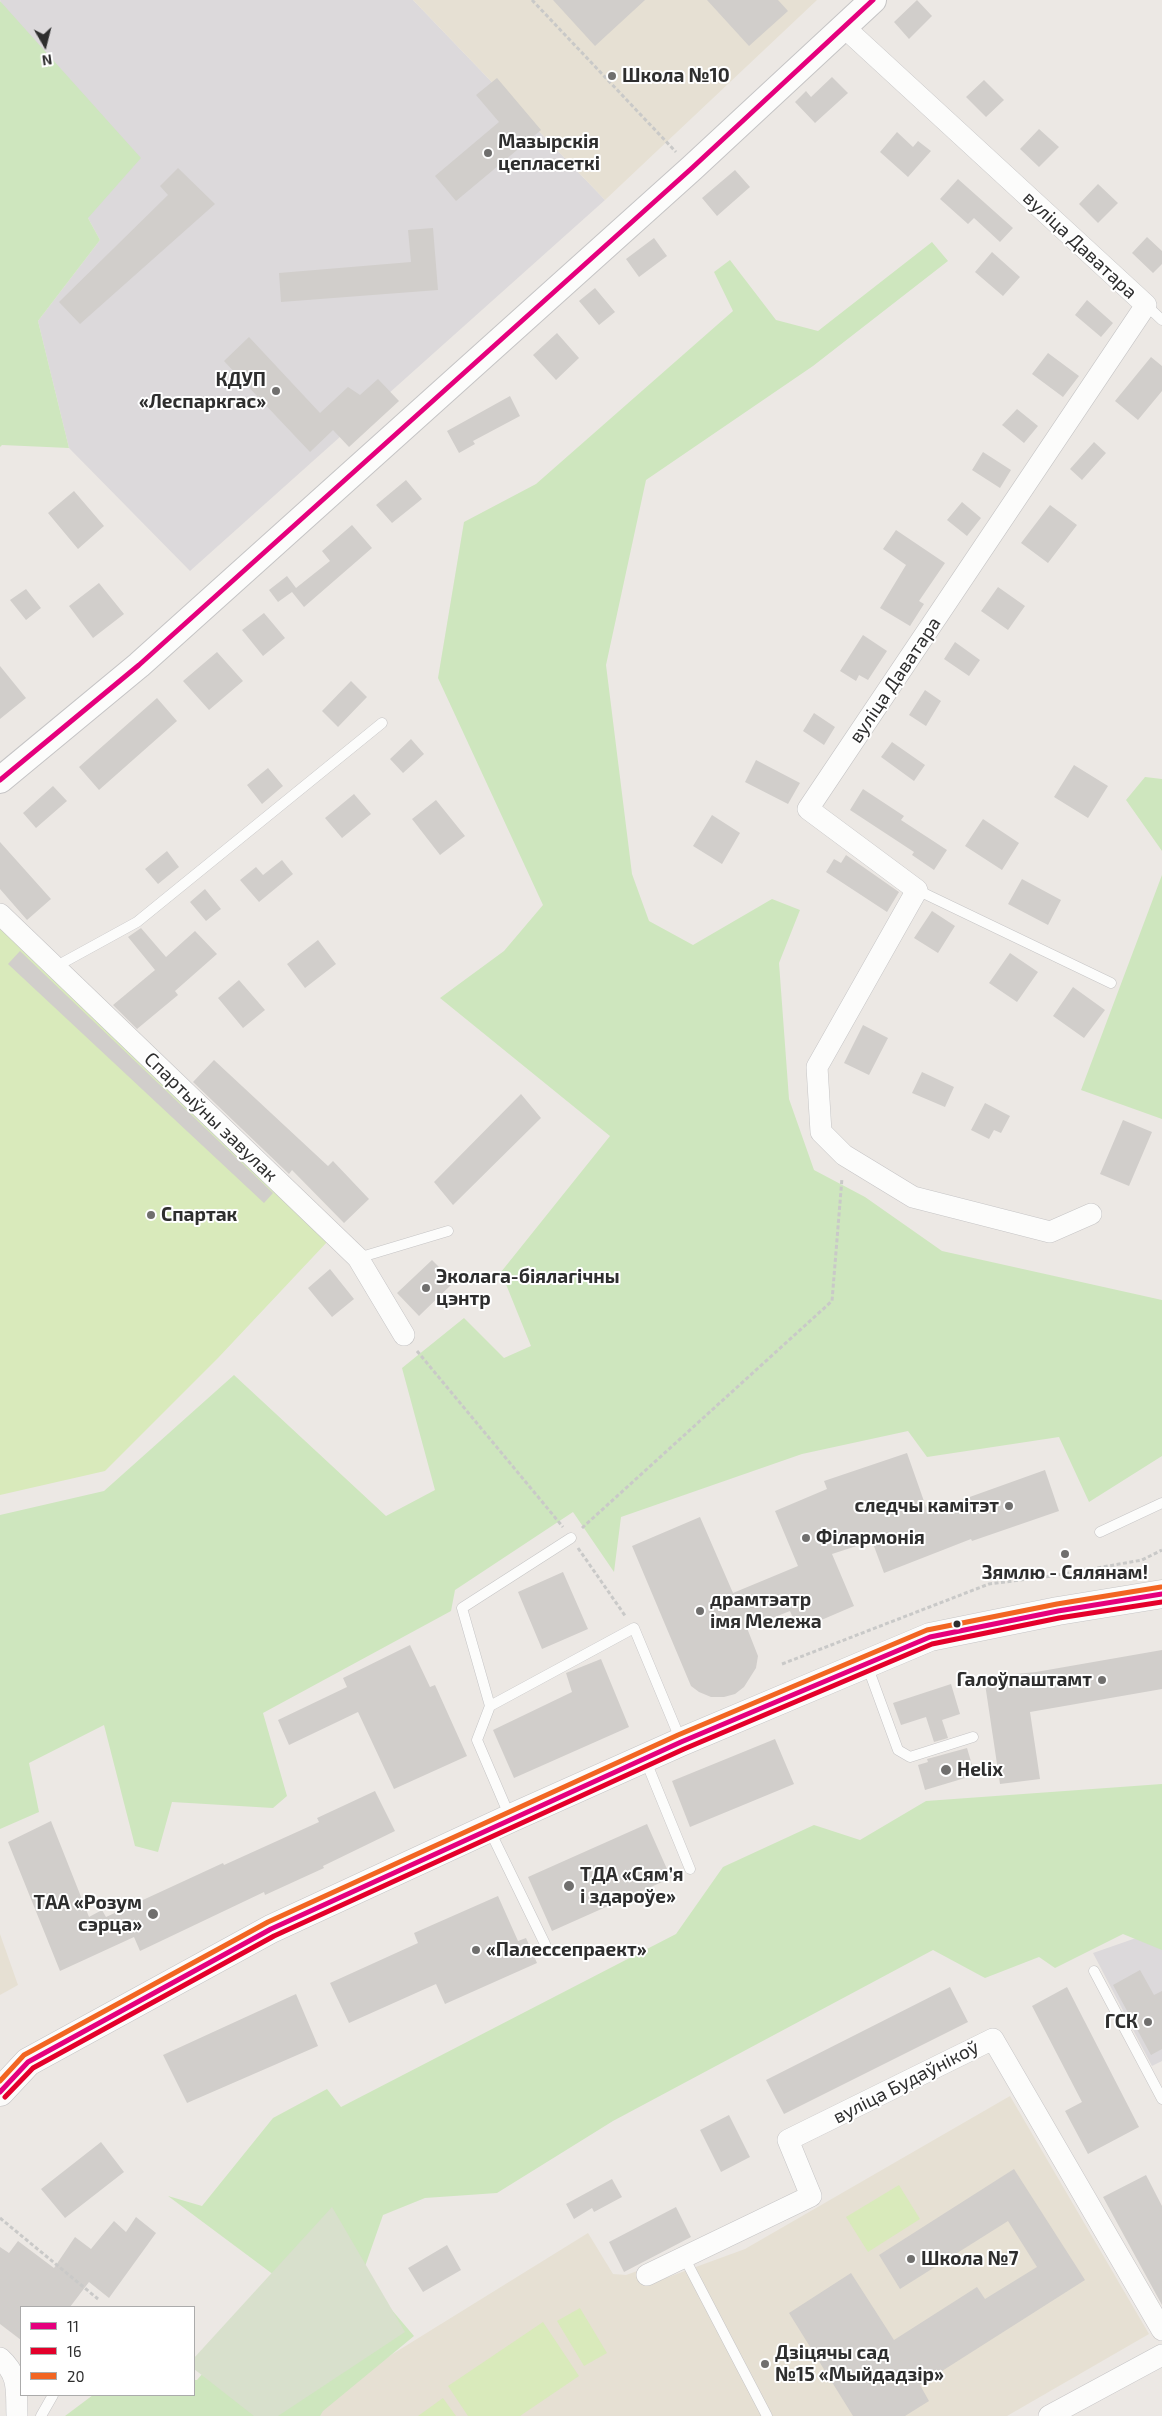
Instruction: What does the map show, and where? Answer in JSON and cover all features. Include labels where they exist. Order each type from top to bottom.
[{"type":"main road","points":[[1,2088],[28,2062],[127,2006],[271,1929],[681,1742],[930,1637],[1058,1611],[1162,1594]]},
{"type":"street","points":[[0,780],[139,665],[692,168],[873,0]]},
{"type":"street","name":"вуліца Даватара","points":[[845,28],[1146,305],[808,809],[917,890]]},
{"type":"street","points":[[917,890],[817,1067],[821,1132],[844,1155],[913,1197],[1050,1232],[1090,1214]]},
{"type":"street","name":"Спартыўны завулак","points":[[0,914],[358,1258],[404,1335]]},
{"type":"street","name":"вуліца Будаўнікоў","points":[[646,2274],[811,2196],[788,2140],[993,2038],[1162,2330]]},
{"type":"street","points":[[1049,2416],[1162,2355]]},
{"type":"street","points":[[0,2358],[12,2369],[16,2388],[17,2416]]},
{"type":"lane","points":[[1146,305],[1162,320]]},
{"type":"lane","points":[[55,967],[137,922],[382,723]]},
{"type":"lane","points":[[917,890],[1111,983]]},
{"type":"lane","points":[[358,1258],[448,1231]]},
{"type":"lane","points":[[1100,1532],[1162,1503]]},
{"type":"lane","points":[[545,1944],[500,1823],[477,1740],[490,1706],[462,1608],[571,1538]]},
{"type":"lane","points":[[490,1706],[634,1628],[681,1742]]},
{"type":"lane","points":[[866,1664],[898,1750],[910,1757],[973,1737]]},
{"type":"lane","points":[[644,1758],[690,1869]]},
{"type":"lane","points":[[1094,1971],[1162,2099]]},
{"type":"lane","points":[[684,2257],[767,2416]]},
{"type":"lane","points":[[41,2416],[52,2396]]},
{"type":"path","points":[[532,0],[692,168]]},
{"type":"path","points":[[571,1538],[832,1301],[844,1155]]},
{"type":"path","points":[[404,1335],[571,1538],[634,1628]]},
{"type":"path","points":[[782,1664],[989,1584],[1052,1576],[1142,1560],[1162,1550]]},
{"type":"path","points":[[0,2218],[98,2299]]},
{"type":"shaded area","name":"КДУП «Леспаркгас»","points":[[0,0],[413,0],[605,200],[190,571],[69,448],[38,321],[100,240],[88,218]]},
{"type":"shaded area","name":"Школа №10","points":[[413,0],[817,0],[605,200]]},
{"type":"shaded area","points":[[1162,1929],[1162,2061],[1152,2066],[1093,1953]]},
{"type":"shaded area","points":[[0,1934],[18,1985],[0,1995]]},
{"type":"shaded area","name":"Школа №7","points":[[1010,2096],[1149,2334],[1007,2416],[310,2416],[307,2407],[588,2233],[613,2274],[626,2275],[643,2269],[652,2283],[745,2249]]},
{"type":"green space","points":[[0,1],[141,158],[88,218],[100,240],[38,321],[69,448],[2,445],[0,447]]},
{"type":"green space","points":[[932,242],[948,261],[813,366],[646,480],[606,665],[632,874],[649,921],[693,945],[772,899],[800,910],[779,963],[789,1099],[814,1170],[865,1197],[942,1251],[1162,1300],[1162,1456],[1089,1502],[1059,1437],[927,1457],[908,1431],[802,1454],[621,1517],[614,1572],[573,1512],[455,1590],[451,1611],[263,1713],[287,1796],[273,1808],[172,1802],[158,1852],[135,1846],[104,1725],[29,1763],[39,1812],[0,1829],[0,1515],[104,1491],[234,1375],[386,1516],[435,1490],[402,1368],[464,1318],[504,1358],[531,1346],[501,1272],[610,1136],[440,998],[504,951],[543,905],[438,678],[464,522],[536,484],[733,311],[714,272],[730,260],[776,320],[818,331]]},
{"type":"green space","points":[[1145,777],[1162,779],[1162,851],[1126,800]]},
{"type":"green space","points":[[1162,875],[1162,1119],[1081,1090]]},
{"type":"green space","name":"Спартак","points":[[0,928],[328,1241],[218,1358],[105,1471],[0,1495]]},
{"type":"green space","points":[[1162,1784],[1162,1950],[1123,1934],[1055,1968],[1039,1957],[985,1978],[933,1950],[613,2121],[497,2193],[425,2198],[383,2215],[362,2275],[414,2336],[323,2411],[320,2416],[65,2416],[92,2396],[195,2396],[195,2380],[197,2380],[282,2281],[168,2196],[202,2206],[273,2118],[327,2089],[341,2107],[676,1934],[723,1867],[814,1825],[860,1840],[926,1801]]},
{"type":"green space","points":[[899,2185],[920,2219],[868,2252],[846,2217]]},
{"type":"green space","points":[[332,2207],[405,2332],[278,2416],[254,2416],[195,2370],[195,2357]]},
{"type":"green space","points":[[580,2308],[607,2353],[584,2366],[557,2321]]},
{"type":"green space","points":[[543,2322],[579,2376],[520,2416],[468,2416],[448,2386]]},
{"type":"green space","points":[[443,2398],[456,2416],[418,2416]]},
{"type":"building","points":[[553,0],[645,0],[595,46]]},
{"type":"building","points":[[707,0],[778,0],[788,11],[749,46]]},
{"type":"building","points":[[917,0],[932,16],[909,39],[894,22]]},
{"type":"building","points":[[832,77],[848,93],[815,123],[795,102],[806,91],[811,97]]},
{"type":"building","name":"Мазырскія цепласеткі","points":[[497,78],[541,130],[456,201],[435,176],[499,122],[476,95]]},
{"type":"building","points":[[984,80],[1004,100],[986,117],[966,97]]},
{"type":"building","points":[[1039,129],[1059,147],[1039,167],[1020,149]]},
{"type":"building","points":[[897,132],[913,147],[918,141],[931,151],[908,177],[880,152]]},
{"type":"building","points":[[178,168],[215,204],[80,324],[59,302],[168,195],[160,186]]},
{"type":"building","points":[[735,170],[750,187],[717,216],[702,198]]},
{"type":"building","points":[[958,179],[1013,228],[1000,242],[974,218],[968,224],[940,199]]},
{"type":"building","points":[[1098,184],[1118,203],[1098,223],[1079,204]]},
{"type":"building","points":[[433,228],[438,290],[281,302],[279,273],[411,262],[408,230]]},
{"type":"building","points":[[1147,237],[1162,251],[1162,264],[1153,273],[1132,253]]},
{"type":"building","points":[[654,238],[667,256],[639,277],[626,259]]},
{"type":"building","points":[[992,252],[1020,277],[1003,296],[975,272]]},
{"type":"building","points":[[595,288],[615,312],[599,325],[579,301]]},
{"type":"building","points":[[1087,300],[1113,323],[1101,337],[1075,315]]},
{"type":"building","points":[[557,333],[579,358],[556,380],[533,355]]},
{"type":"building","name":"КДУП «Леспаркгас»","points":[[249,337],[320,413],[348,387],[360,395],[378,379],[399,401],[349,447],[333,430],[310,452],[224,361]]},
{"type":"building","points":[[1048,353],[1079,376],[1063,397],[1032,374]]},
{"type":"building","points":[[1151,357],[1162,366],[1162,391],[1138,420],[1115,401]]},
{"type":"building","points":[[510,396],[520,416],[473,441],[475,444],[459,453],[447,431]]},
{"type":"building","points":[[1017,409],[1038,426],[1024,443],[1002,425]]},
{"type":"building","points":[[1094,442],[1106,453],[1082,480],[1070,469]]},
{"type":"building","points":[[983,452],[1011,470],[1000,488],[972,470]]},
{"type":"building","points":[[406,480],[422,499],[392,523],[376,505]]},
{"type":"building","points":[[74,491],[104,526],[78,549],[48,513]]},
{"type":"building","points":[[962,502],[981,518],[967,536],[947,520]]},
{"type":"building","points":[[1050,505],[1077,525],[1048,563],[1021,543]]},
{"type":"building","points":[[352,525],[372,548],[304,607],[292,592],[278,602],[269,590],[287,576],[296,588],[330,561],[322,551]]},
{"type":"building","points":[[896,530],[945,563],[919,601],[924,604],[910,626],[880,608],[906,565],[883,549]]},
{"type":"building","points":[[99,583],[124,614],[93,638],[69,606]]},
{"type":"building","points":[[998,587],[1025,606],[1008,630],[981,611]]},
{"type":"building","points":[[26,589],[41,608],[26,620],[10,600]]},
{"type":"building","points":[[264,613],[285,638],[263,656],[242,630]]},
{"type":"building","points":[[863,635],[887,651],[868,680],[859,675],[856,681],[840,671]]},
{"type":"building","points":[[955,642],[980,660],[969,676],[944,659]]},
{"type":"building","points":[[217,652],[243,681],[209,710],[183,681]]},
{"type":"building","points":[[0,666],[26,698],[0,719]]},
{"type":"building","points":[[351,681],[367,697],[338,727],[322,711]]},
{"type":"building","points":[[925,690],[941,701],[926,726],[909,715]]},
{"type":"building","points":[[157,698],[177,721],[99,790],[79,767]]},
{"type":"building","points":[[814,713],[835,727],[824,745],[803,731]]},
{"type":"building","points":[[411,739],[424,754],[403,773],[390,759]]},
{"type":"building","points":[[892,742],[925,765],[914,781],[881,757]]},
{"type":"building","points":[[756,760],[800,783],[788,804],[745,782]]},
{"type":"building","points":[[1074,765],[1108,786],[1088,818],[1054,797]]},
{"type":"building","points":[[268,768],[283,786],[262,804],[247,785]]},
{"type":"building","points":[[53,786],[67,801],[36,828],[23,813]]},
{"type":"building","points":[[863,789],[904,816],[901,820],[947,850],[934,870],[912,855],[914,852],[850,810]]},
{"type":"building","points":[[354,794],[371,814],[342,838],[325,818]]},
{"type":"building","points":[[436,800],[465,836],[440,855],[412,819]]},
{"type":"building","points":[[712,815],[740,833],[722,864],[693,846]]},
{"type":"building","points":[[983,819],[1019,843],[1002,870],[965,846]]},
{"type":"building","points":[[0,842],[51,899],[27,920],[0,889]]},
{"type":"building","points":[[167,851],[179,867],[158,884],[145,869]]},
{"type":"building","points":[[846,855],[899,892],[887,912],[826,872],[834,859],[841,863]]},
{"type":"building","points":[[282,860],[293,874],[259,902],[240,880],[256,867],[263,875]]},
{"type":"building","points":[[1022,879],[1061,900],[1048,925],[1008,904]]},
{"type":"building","points":[[205,889],[221,909],[206,921],[190,902]]},
{"type":"building","points":[[932,911],[955,926],[938,953],[914,938]]},
{"type":"building","points":[[141,928],[166,957],[195,931],[217,954],[175,991],[178,995],[137,1029],[113,1005],[155,970],[128,937]]},
{"type":"building","points":[[318,940],[336,964],[305,988],[287,964]]},
{"type":"building","points":[[20,951],[273,1193],[264,1203],[8,964]]},
{"type":"building","points":[[1010,953],[1038,972],[1017,1002],[989,983]]},
{"type":"building","points":[[239,980],[265,1010],[243,1028],[218,998]]},
{"type":"building","points":[[1073,987],[1105,1010],[1084,1038],[1053,1016]]},
{"type":"building","points":[[863,1025],[888,1038],[869,1075],[844,1063]]},
{"type":"building","points":[[214,1060],[328,1166],[333,1161],[369,1199],[344,1223],[292,1170],[289,1174],[193,1082]]},
{"type":"building","points":[[922,1072],[954,1087],[945,1107],[912,1093]]},
{"type":"building","points":[[521,1094],[541,1118],[453,1205],[434,1182]]},
{"type":"building","points":[[985,1103],[1010,1116],[1001,1133],[994,1130],[989,1139],[971,1130]]},
{"type":"building","points":[[1123,1120],[1152,1132],[1129,1186],[1100,1174]]},
{"type":"building","name":"Эколага-біялагічны цэнтр","points":[[432,1260],[454,1282],[419,1316],[397,1293]]},
{"type":"building","points":[[330,1269],[354,1299],[332,1317],[308,1288]]},
{"type":"building","points":[[907,1453],[926,1507],[937,1503],[939,1508],[1045,1470],[1059,1511],[972,1541],[971,1539],[884,1573],[872,1541],[832,1554],[854,1606],[798,1630],[790,1611],[747,1628],[758,1656],[756,1668],[744,1687],[735,1694],[724,1697],[711,1697],[691,1686],[632,1546],[700,1517],[733,1593],[798,1566],[775,1511],[827,1489],[824,1481]]},
{"type":"building","points":[[563,1572],[588,1629],[542,1649],[518,1592]]},
{"type":"building","points":[[410,1645],[430,1687],[435,1685],[467,1756],[394,1789],[358,1712],[289,1745],[278,1720],[347,1687],[343,1678]]},
{"type":"building","points":[[1162,1650],[1162,1689],[1030,1712],[1040,1779],[1000,1784],[984,1677],[1036,1672]]},
{"type":"building","points":[[601,1659],[629,1727],[514,1778],[493,1730],[572,1692],[566,1673]]},
{"type":"building","points":[[951,1684],[960,1714],[942,1720],[948,1738],[934,1742],[926,1717],[901,1725],[893,1703]]},
{"type":"building","points":[[775,1739],[794,1784],[690,1827],[672,1781]]},
{"type":"building","name":"Helix","points":[[967,1748],[975,1775],[925,1790],[918,1765],[928,1762],[927,1759]]},
{"type":"building","points":[[375,1791],[395,1831],[323,1866],[324,1868],[265,1895],[264,1892],[140,1951],[134,1937],[60,1971],[8,1842],[51,1821],[89,1917],[102,1910],[106,1917],[223,1863],[224,1865],[319,1822],[317,1818]]},
{"type":"building","points":[[647,1824],[671,1878],[552,1931],[528,1877]]},
{"type":"building","name":"«Палессепраект»","points":[[498,1896],[518,1941],[526,1938],[537,1963],[445,2004],[436,1984],[349,2023],[330,1983],[418,1943],[414,1933]]},
{"type":"building","name":"ГСК","points":[[1140,1970],[1154,1995],[1162,1991],[1162,2049],[1151,2055],[1113,1985]]},
{"type":"building","points":[[950,1987],[968,2022],[784,2114],[766,2080]]},
{"type":"building","points":[[1067,1987],[1139,2127],[1088,2154],[1065,2111],[1082,2102],[1032,2006]]},
{"type":"building","points":[[296,1994],[318,2046],[187,2103],[163,2055]]},
{"type":"building","points":[[729,2115],[750,2157],[721,2172],[700,2130]]},
{"type":"building","points":[[101,2142],[124,2172],[65,2218],[41,2189]]},
{"type":"building","points":[[1014,2169],[1085,2280],[920,2385],[929,2401],[905,2416],[853,2416],[789,2313],[851,2273],[894,2340],[977,2287],[985,2299],[1037,2267],[1008,2221],[900,2289],[879,2255]]},
{"type":"building","points":[[1146,2175],[1162,2206],[1162,2305],[1103,2197]]},
{"type":"building","points":[[612,2179],[622,2197],[594,2212],[592,2208],[574,2219],[566,2204]]},
{"type":"building","points":[[676,2207],[691,2237],[624,2272],[609,2242]]},
{"type":"building","points":[[136,2217],[156,2233],[109,2298],[89,2282],[71,2306],[20,2306],[20,2339],[0,2324],[0,2247],[9,2253],[18,2241],[54,2268],[75,2237],[91,2249],[114,2221],[126,2232]]},
{"type":"building","points":[[447,2245],[461,2270],[423,2292],[408,2268]]},
{"type":"transit line","name":"11","points":[[0,780],[139,665],[692,168],[873,0]]},
{"type":"transit line","name":"20","points":[[0,2081],[24,2055],[268,1922],[678,1735],[927,1630],[1057,1604],[1161,1587]]},
{"type":"transit line","name":"11","points":[[0,2092],[28,2062],[271,1929],[681,1742],[930,1637],[1058,1611],[1162,1594]]},
{"type":"transit line","name":"16","points":[[5,2097],[33,2068],[274,1936],[684,1749],[932,1644],[1059,1618],[1162,1602]]},
{"type":"place","name":"Школа №10","points":[[612,76]]},
{"type":"place","name":"Мазырскія цепласеткі","points":[[488,153]]},
{"type":"place","name":"КДУП «Леспаркгас»","points":[[276,391]]},
{"type":"place","name":"Спартак","points":[[151,1215]]},
{"type":"place","name":"Эколага-біялагічны цэнтр","points":[[426,1288]]},
{"type":"place","name":"следчы камітэт","points":[[1009,1506]]},
{"type":"place","name":"Філармонія","points":[[806,1538]]},
{"type":"place","name":"Зямлю - Сялянам!","points":[[1065,1554]]},
{"type":"place","name":"драмтэатр імя Мележа","points":[[700,1611]]},
{"type":"place","name":"Галоўпаштамт","points":[[1102,1680]]},
{"type":"place","name":"Helix","points":[[946,1770]]},
{"type":"place","name":"ТДА «Сямʼя і здароўе»","points":[[569,1886]]},
{"type":"place","name":"ТАА «Розум сэрца»","points":[[153,1914]]},
{"type":"place","name":"«Палессепраект»","points":[[476,1950]]},
{"type":"place","name":"ГСК","points":[[1148,2022]]},
{"type":"place","name":"Школа №7","points":[[911,2259]]},
{"type":"place","name":"Дзіцячы сад №15 «Мыйдадзір»","points":[[765,2364]]}]
